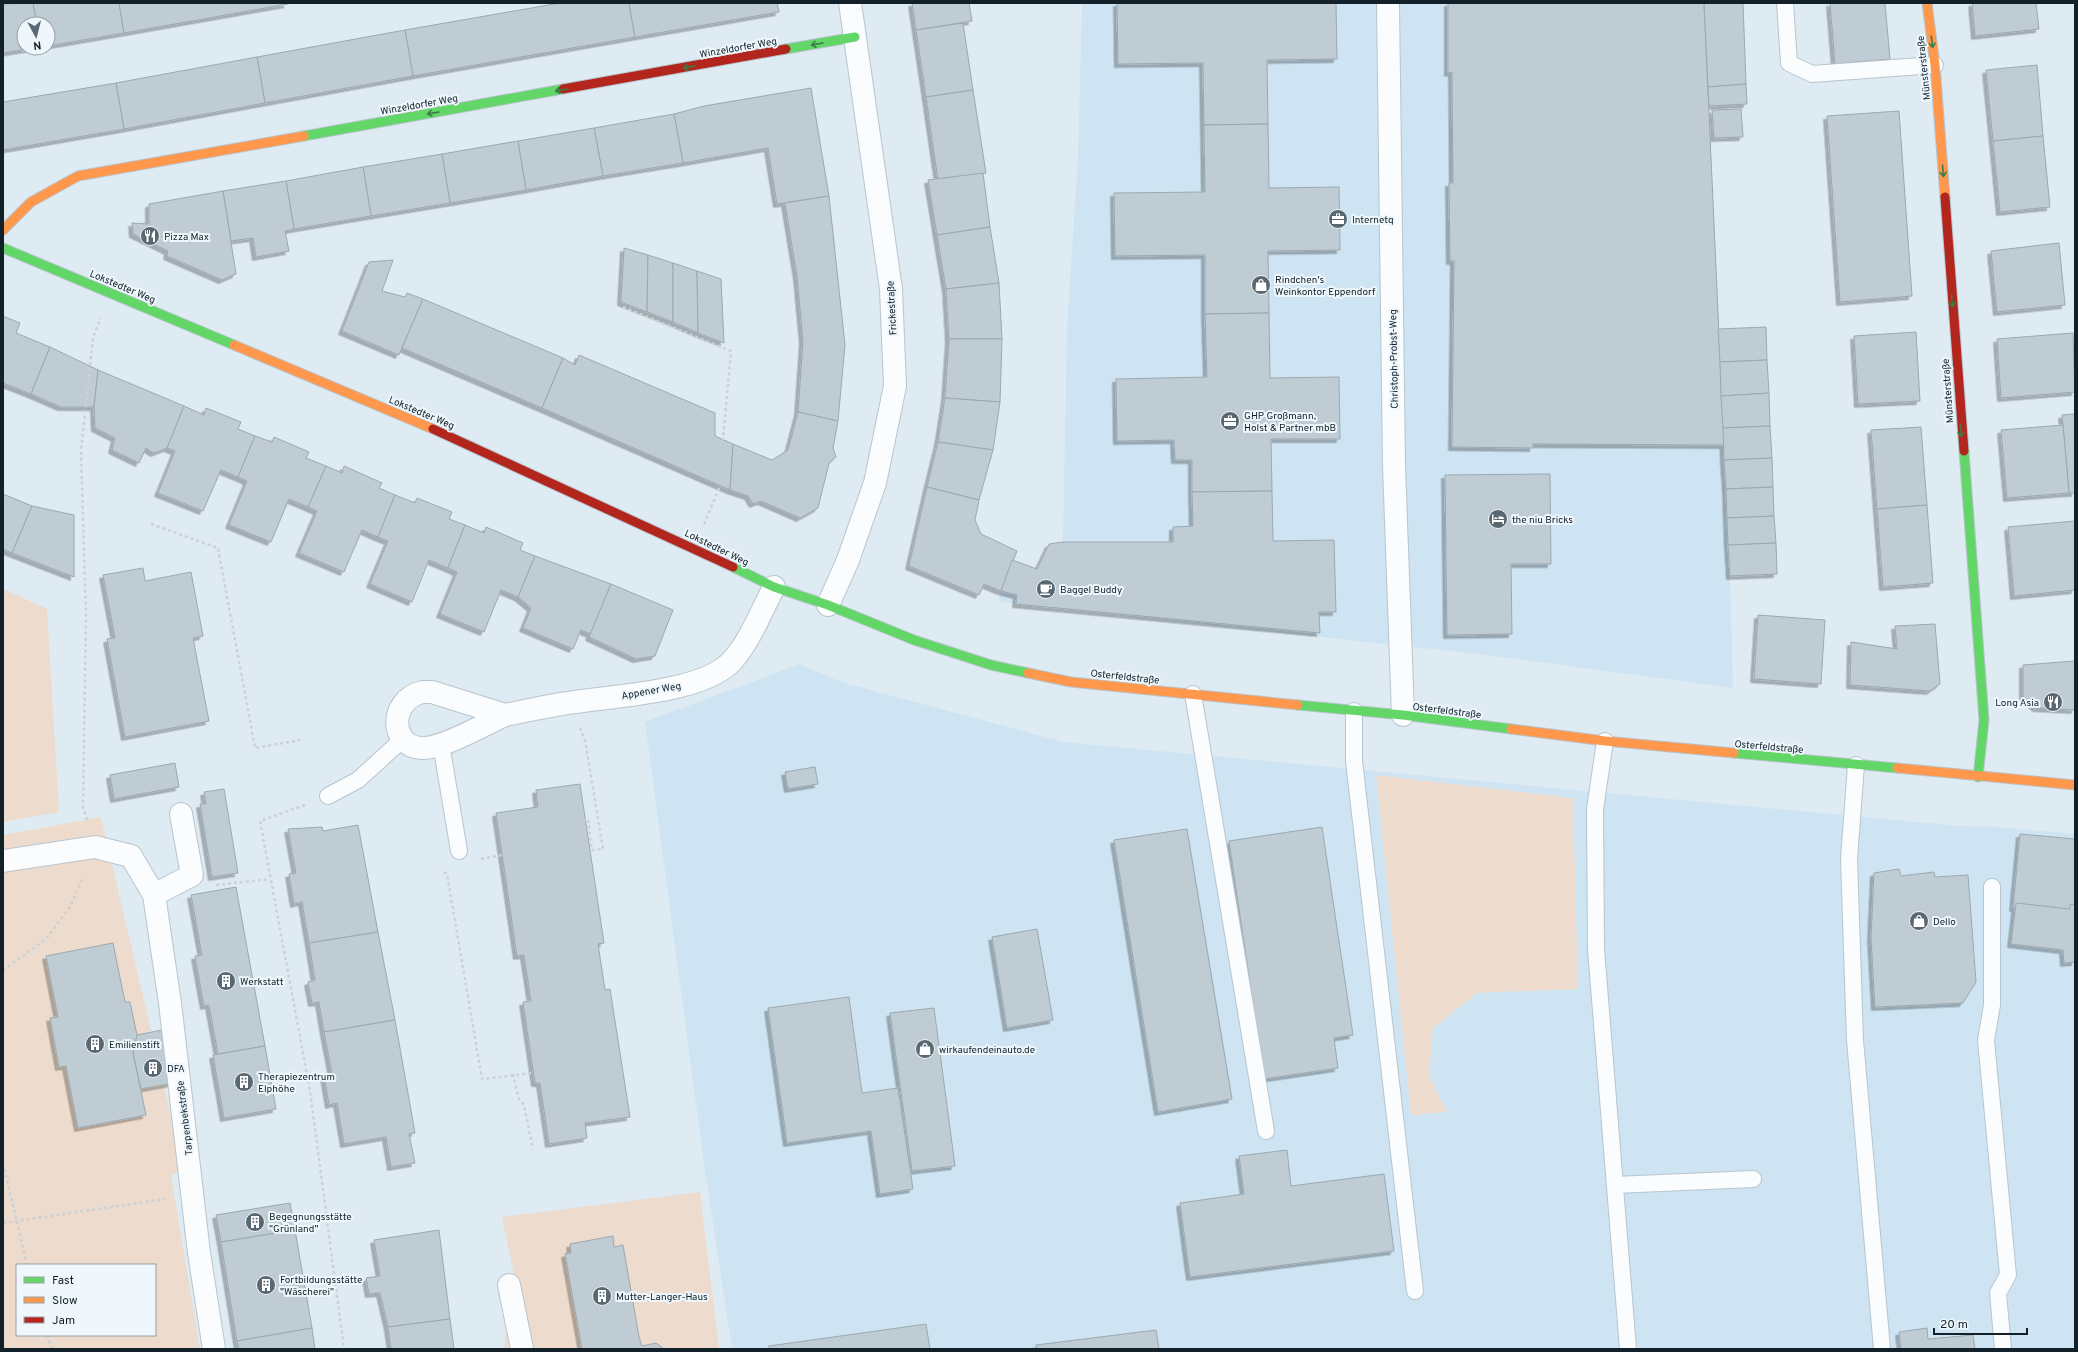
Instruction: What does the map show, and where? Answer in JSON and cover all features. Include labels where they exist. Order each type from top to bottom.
[{"type":"main road","name":"Münsterstraße","points":[[1927,3],[1935,65],[1984,720],[1978,776]]},
{"type":"main road","name":"Winzeldorfer Weg","points":[[3,230],[31,202],[78,176],[855,37]]},
{"type":"main road","name":"Lokstedter Weg","points":[[3,248],[462,441],[694,548],[774,587],[828,606]]},
{"type":"main road","name":"Osterfeldstraße","points":[[828,606],[914,640],[991,665],[1071,682],[1403,715],[1605,741],[2075,785]]},
{"type":"street","name":"Frickestraße","points":[[828,606],[848,560],[875,483],[894,386],[891,289],[850,3]]},
{"type":"street","name":"Christoph-Probst-Weg","points":[[1388,3],[1394,466],[1403,715]]},
{"type":"street","name":"Appener Weg","points":[[505,715],[432,692],[422,692],[412,695],[404,701],[397,713],[396,723],[403,739],[415,747],[431,748],[505,715],[568,703],[670,688],[712,676],[731,662],[745,644],[774,587]]},
{"type":"street","points":[[3,861],[95,847],[131,856],[154,896],[192,875],[180,814]]},
{"type":"street","name":"Tarpenbekstraße","points":[[154,896],[193,1195],[199,1253],[214,1349]]},
{"type":"street","points":[[509,1285],[522,1349]]},
{"type":"lane","points":[[1786,3],[1789,63],[1812,74],[1935,65]]},
{"type":"lane","points":[[1193,694],[1266,1131]]},
{"type":"lane","points":[[1354,710],[1354,761],[1415,1292]]},
{"type":"lane","points":[[328,796],[358,780],[403,739]]},
{"type":"lane","points":[[1605,741],[1595,810],[1596,949],[1628,1349]]},
{"type":"lane","points":[[441,744],[459,851]]},
{"type":"lane","points":[[1856,765],[1850,859],[1855,1040],[1882,1349]]},
{"type":"lane","points":[[1992,887],[1992,1005],[1986,1040],[2008,1275],[1998,1293],[2003,1349]]},
{"type":"lane","points":[[1615,1185],[1753,1179]]},
{"type":"path","points":[[3,970],[46,939],[70,907],[95,847],[83,807],[86,614],[81,451],[93,337],[112,293]]},
{"type":"path","points":[[623,308],[731,351],[723,440]]},
{"type":"path","points":[[694,548],[720,486]]},
{"type":"path","points":[[151,524],[218,548],[255,748],[300,740]]},
{"type":"path","points":[[585,740],[602,849],[592,850],[588,819],[585,820]]},
{"type":"path","points":[[328,796],[260,821],[310,1091],[344,1349]]},
{"type":"path","points":[[440,867],[447,874],[482,1079],[512,1074],[534,1073]]},
{"type":"path","points":[[242,881],[270,879]]},
{"type":"path","points":[[512,1074],[519,1099],[524,1105],[533,1149]]},
{"type":"path","points":[[3,1163],[27,1264]]},
{"type":"path","points":[[3,1223],[193,1195]]},
{"type":"path","points":[[47,1336],[52,1349]]},
{"type":"shaded area","points":[[1082,3],[1704,3],[1730,576],[1733,688],[1487,655],[998,601],[1012,560],[1037,569],[1049,544],[1063,542],[1067,327],[1078,159]]},
{"type":"shaded area","points":[[3,589],[47,609],[59,812],[3,822]]},
{"type":"shaded area","points":[[800,664],[841,682],[1063,742],[1960,826],[1997,827],[2075,834],[2075,1349],[732,1349],[704,1164],[645,722]]},
{"type":"shaded area","points":[[1376,775],[1573,798],[1578,989],[1477,993],[1433,1028],[1429,1076],[1447,1112],[1411,1115]]},
{"type":"shaded area","points":[[101,817],[183,1168],[171,1176],[200,1349],[3,1349],[3,835]]},
{"type":"shaded area","points":[[700,1192],[719,1349],[504,1349],[514,1275],[502,1217]]},
{"type":"building","points":[[33,3],[35,16],[16,16],[16,51],[3,53],[3,4]]},
{"type":"building","points":[[33,3],[119,3],[124,33],[56,45],[56,16],[35,16]]},
{"type":"building","points":[[119,3],[287,3],[288,4],[124,33]]},
{"type":"building","points":[[560,3],[629,3],[635,37],[413,76],[405,30]]},
{"type":"building","points":[[629,3],[777,3],[779,12],[635,37]]},
{"type":"building","points":[[912,3],[969,3],[972,21],[916,30]]},
{"type":"building","points":[[1117,3],[1336,3],[1337,59],[1267,60],[1268,124],[1204,125],[1203,63],[1118,64]]},
{"type":"building","points":[[1448,3],[1704,3],[1724,445],[1533,444],[1533,448],[1452,447],[1454,261],[1450,261],[1449,183],[1453,183],[1452,72],[1448,73]]},
{"type":"building","points":[[1704,3],[1743,3],[1746,84],[1708,87]]},
{"type":"building","points":[[1830,3],[1885,3],[1890,59],[1835,64]]},
{"type":"building","points":[[1972,3],[2036,3],[2039,29],[1975,36]]},
{"type":"building","points":[[963,23],[973,90],[926,97],[916,30]]},
{"type":"building","points":[[405,30],[413,76],[265,103],[257,57]]},
{"type":"building","points":[[257,57],[265,103],[124,129],[116,83]]},
{"type":"building","points":[[2037,65],[2043,136],[1993,141],[1986,70]]},
{"type":"building","points":[[116,83],[124,129],[3,150],[3,102]]},
{"type":"building","points":[[1746,84],[1747,104],[1709,106],[1708,87]]},
{"type":"building","points":[[811,88],[829,196],[777,204],[768,148],[683,163],[674,114],[704,106]]},
{"type":"building","points":[[973,90],[986,173],[938,180],[926,97]]},
{"type":"building","points":[[1741,109],[1743,137],[1714,138],[1712,110]]},
{"type":"building","points":[[1899,111],[1912,296],[1840,302],[1827,116]]},
{"type":"building","points":[[674,114],[683,163],[603,176],[594,128]]},
{"type":"building","points":[[1268,124],[1269,188],[1339,187],[1340,250],[1268,251],[1269,313],[1205,314],[1205,255],[1115,256],[1114,193],[1205,192],[1204,125]]},
{"type":"building","points":[[594,128],[603,176],[526,190],[518,141]]},
{"type":"building","points":[[2043,136],[2050,207],[2000,212],[1993,141]]},
{"type":"building","points":[[518,141],[526,190],[450,203],[442,154]]},
{"type":"building","points":[[442,154],[450,203],[371,216],[363,167]]},
{"type":"building","points":[[363,167],[371,216],[294,229],[286,181]]},
{"type":"building","points":[[983,173],[990,227],[937,235],[928,180]]},
{"type":"building","points":[[286,181],[294,229],[285,231],[289,251],[256,257],[253,238],[231,241],[223,191]]},
{"type":"building","points":[[223,191],[236,274],[222,280],[167,256],[168,251],[133,234],[132,223],[149,224],[149,204]]},
{"type":"building","points":[[829,196],[845,345],[838,421],[798,412],[803,341],[797,276],[785,203]]},
{"type":"building","points":[[990,227],[999,283],[946,289],[937,235]]},
{"type":"building","points":[[2059,243],[2065,305],[1997,312],[1991,251]]},
{"type":"building","points":[[624,248],[648,255],[647,312],[621,302]]},
{"type":"building","points":[[648,255],[673,263],[673,322],[647,312]]},
{"type":"building","points":[[393,260],[382,291],[405,297],[407,293],[423,299],[399,355],[342,331],[369,262]]},
{"type":"building","points":[[673,263],[697,271],[698,333],[673,322]]},
{"type":"building","points":[[697,271],[721,279],[724,343],[698,333]]},
{"type":"building","points":[[999,283],[1002,339],[949,339],[946,289]]},
{"type":"building","points":[[423,299],[563,358],[542,408],[402,348]]},
{"type":"building","points":[[1269,313],[1270,378],[1339,377],[1340,439],[1271,439],[1272,491],[1192,492],[1192,460],[1175,460],[1174,440],[1117,441],[1116,379],[1207,377],[1205,314]]},
{"type":"building","points":[[3,316],[20,323],[16,333],[50,347],[31,394],[3,383]]},
{"type":"building","points":[[1766,327],[1767,360],[1720,362],[1718,329]]},
{"type":"building","points":[[1916,332],[1920,401],[1858,404],[1854,336]]},
{"type":"building","points":[[2073,333],[2075,392],[2001,398],[1997,339]]},
{"type":"building","points":[[949,339],[1002,339],[1000,402],[945,398]]},
{"type":"building","points":[[50,347],[98,370],[94,407],[61,407],[31,394]]},
{"type":"building","points":[[579,355],[715,413],[715,436],[733,444],[730,490],[542,408],[563,358],[575,365]]},
{"type":"building","points":[[1767,360],[1769,393],[1721,396],[1720,362]]},
{"type":"building","points":[[98,370],[184,406],[167,448],[154,453],[146,448],[139,463],[112,450],[115,438],[95,428],[94,407]]},
{"type":"building","points":[[1769,393],[1770,426],[1723,428],[1721,396]]},
{"type":"building","points":[[945,398],[1000,402],[993,450],[938,442]]},
{"type":"building","points":[[184,406],[204,415],[206,408],[241,422],[238,429],[255,436],[238,477],[221,470],[203,511],[158,493],[175,451],[167,448]]},
{"type":"building","points":[[798,412],[838,421],[833,448],[836,457],[829,463],[818,508],[800,518],[761,501],[753,504],[748,496],[730,490],[733,444],[772,460],[788,450]]},
{"type":"building","points":[[2075,414],[2075,493],[2069,493],[2062,415]]},
{"type":"building","points":[[2063,425],[2069,493],[2007,498],[2001,430]]},
{"type":"building","points":[[1770,426],[1772,458],[1724,460],[1723,428]]},
{"type":"building","points":[[1921,427],[1927,505],[1877,509],[1871,430]]},
{"type":"building","points":[[255,436],[272,442],[274,437],[309,452],[306,458],[326,466],[308,507],[289,499],[271,542],[229,525],[247,481],[238,477]]},
{"type":"building","points":[[938,442],[993,450],[979,500],[927,487]]},
{"type":"building","points":[[1772,458],[1773,487],[1726,489],[1724,460]]},
{"type":"building","points":[[326,466],[342,473],[344,466],[382,483],[379,488],[395,495],[378,537],[362,530],[344,572],[299,553],[317,511],[308,507]]},
{"type":"building","name":"the niu Bricks","points":[[1550,474],[1551,564],[1511,564],[1512,634],[1447,635],[1445,475]]},
{"type":"building","points":[[927,487],[979,500],[975,520],[981,534],[1017,551],[1001,591],[984,584],[979,595],[909,566]]},
{"type":"building","points":[[1773,487],[1774,516],[1727,518],[1726,489]]},
{"type":"building","points":[[1272,491],[1273,541],[1334,540],[1336,612],[1319,612],[1320,633],[1016,604],[1017,595],[1001,591],[1012,560],[1037,569],[1049,544],[1063,542],[1173,542],[1173,527],[1193,526],[1192,492]]},
{"type":"building","points":[[3,494],[32,506],[12,553],[3,549]]},
{"type":"building","points":[[395,495],[415,503],[417,498],[452,512],[449,519],[465,525],[448,568],[429,560],[412,602],[370,584],[388,541],[378,537]]},
{"type":"building","points":[[1927,505],[1933,583],[1883,587],[1877,509]]},
{"type":"building","points":[[32,506],[74,515],[74,577],[12,553]]},
{"type":"building","points":[[1774,516],[1776,543],[1728,545],[1727,518]]},
{"type":"building","points":[[2075,521],[2075,590],[2014,596],[2008,527]]},
{"type":"building","points":[[465,525],[484,533],[486,527],[523,543],[520,550],[535,556],[518,597],[501,590],[484,632],[440,614],[457,572],[448,568]]},
{"type":"building","points":[[1776,543],[1777,574],[1730,576],[1728,545]]},
{"type":"building","points":[[535,556],[611,584],[591,634],[581,630],[573,649],[523,628],[531,608],[518,597]]},
{"type":"building","points":[[143,568],[145,581],[191,572],[203,636],[193,638],[209,721],[125,737],[107,639],[115,638],[103,575]]},
{"type":"building","points":[[611,584],[673,610],[655,656],[636,659],[589,637]]},
{"type":"building","points":[[1758,615],[1825,620],[1821,684],[1754,679]]},
{"type":"building","points":[[1935,624],[1940,684],[1930,691],[1850,685],[1851,642],[1897,649],[1895,626]]},
{"type":"building","points":[[2075,661],[2075,710],[2036,708],[2023,696],[2023,665]]},
{"type":"building","points":[[175,763],[179,787],[114,799],[110,775]]},
{"type":"building","points":[[815,767],[818,784],[788,789],[785,772]]},
{"type":"building","points":[[580,784],[604,943],[598,944],[605,990],[610,989],[630,1117],[585,1123],[587,1138],[549,1144],[540,1083],[535,1083],[523,1002],[531,1001],[524,955],[517,956],[496,813],[538,807],[536,790]]},
{"type":"building","points":[[224,789],[238,873],[212,877],[200,804],[206,804],[204,792]]},
{"type":"building","points":[[358,825],[378,932],[309,943],[302,902],[294,904],[289,874],[296,873],[288,829],[322,827],[323,831]]},
{"type":"building","points":[[1322,827],[1353,1035],[1334,1038],[1338,1068],[1264,1079],[1229,841]]},
{"type":"building","points":[[1187,829],[1232,1099],[1158,1112],[1114,840]]},
{"type":"building","points":[[2020,834],[2075,839],[2075,913],[2013,908]]},
{"type":"building","points":[[1899,869],[1901,876],[1934,872],[1935,877],[1968,875],[1976,982],[1963,1003],[1875,1007],[1871,938],[1874,873]]},
{"type":"building","name":"Werkstatt","points":[[236,887],[265,1046],[218,1054],[209,1005],[204,1006],[195,956],[202,955],[191,895]]},
{"type":"building","points":[[2016,903],[2070,909],[2070,904],[2075,905],[2075,962],[2064,963],[2063,950],[2011,944]]},
{"type":"building","points":[[1037,929],[1053,1020],[1007,1028],[992,937]]},
{"type":"building","points":[[378,932],[395,1020],[324,1032],[319,1002],[312,1003],[308,982],[315,980],[309,943]]},
{"type":"building","name":"Emilienstift","points":[[113,943],[125,1002],[130,1002],[137,1035],[133,1053],[146,1115],[78,1128],[66,1066],[59,1067],[50,1018],[58,1017],[46,956]]},
{"type":"building","points":[[849,997],[862,1093],[898,1088],[913,1189],[880,1194],[871,1131],[787,1143],[768,1008]]},
{"type":"building","points":[[934,1008],[955,1166],[912,1171],[890,1013]]},
{"type":"building","points":[[395,1020],[415,1133],[409,1134],[415,1163],[391,1167],[386,1137],[344,1144],[337,1103],[329,1105],[324,1075],[332,1074],[324,1032]]},
{"type":"building","name":"DFA","points":[[162,1030],[173,1083],[141,1089],[133,1053],[137,1035]]},
{"type":"building","name":"Therapiezentrum Elphöhe","points":[[265,1046],[276,1109],[224,1118],[213,1055]]},
{"type":"building","points":[[1287,1150],[1291,1186],[1384,1174],[1394,1251],[1190,1277],[1180,1203],[1244,1194],[1239,1156]]},
{"type":"building","name":"Begegnungsstätte \"Grünland\"","points":[[290,1203],[295,1230],[221,1242],[216,1215]]},
{"type":"building","name":"Fortbildungsstätte \"Wäscherei\"","points":[[295,1230],[312,1328],[237,1341],[221,1242]]},
{"type":"building","points":[[439,1230],[450,1319],[388,1327],[380,1293],[369,1294],[366,1278],[380,1276],[374,1240]]},
{"type":"building","name":"Mutter-Langer-Haus","points":[[613,1236],[614,1247],[623,1245],[639,1337],[642,1346],[656,1343],[664,1349],[582,1349],[565,1254],[571,1253],[570,1244]]},
{"type":"building","points":[[450,1319],[454,1349],[391,1349],[388,1327]]},
{"type":"building","points":[[926,1324],[930,1349],[769,1349],[769,1346]]},
{"type":"building","points":[[312,1328],[315,1349],[239,1349],[237,1341]]},
{"type":"building","points":[[1927,1328],[1928,1339],[1973,1335],[1975,1349],[1901,1349],[1899,1332]]},
{"type":"building","points":[[1156,1330],[1159,1349],[1036,1349],[1036,1345]]},
{"type":"traffic: fast","points":[[786,49],[855,37]]},
{"type":"traffic: fast","points":[[304,136],[563,89]]},
{"type":"traffic: fast","points":[[3,248],[234,345]]},
{"type":"traffic: fast","points":[[1964,451],[1984,720],[1978,777]]},
{"type":"traffic: fast","points":[[733,567],[774,587],[828,605],[914,640],[991,665],[1028,673]]},
{"type":"traffic: fast","points":[[1298,705],[1403,715],[1511,729]]},
{"type":"traffic: fast","points":[[1734,753],[1897,768]]},
{"type":"traffic: slow","points":[[1927,3],[1935,65],[1945,197]]},
{"type":"traffic: slow","points":[[3,230],[31,202],[78,176],[304,136]]},
{"type":"traffic: slow","points":[[234,345],[433,429]]},
{"type":"traffic: slow","points":[[1028,673],[1071,682],[1298,705]]},
{"type":"traffic: slow","points":[[1511,729],[1605,741],[1734,753]]},
{"type":"traffic: slow","points":[[1897,768],[2075,785]]},
{"type":"traffic: jam","points":[[563,89],[786,49]]},
{"type":"traffic: jam","points":[[1945,197],[1964,451]]},
{"type":"traffic: jam","points":[[433,429],[733,567]]},
{"type":"place","name":"Internetq","points":[[1338,219]]},
{"type":"place","name":"Pizza Max","points":[[150,236]]},
{"type":"place","name":"Rindchen's Weinkontor Eppendorf","points":[[1261,285]]},
{"type":"place","name":"GHP Großmann, Holst & Partner mbB","points":[[1230,421]]},
{"type":"place","name":"the niu Bricks","points":[[1498,519]]},
{"type":"place","name":"Baggel Buddy","points":[[1046,589]]},
{"type":"place","name":"Long Asia","points":[[2053,702]]},
{"type":"place","name":"Dello","points":[[1919,921]]},
{"type":"place","name":"Werkstatt","points":[[226,981]]},
{"type":"place","name":"Emilienstift","points":[[95,1044]]},
{"type":"place","name":"wirkaufendeinauto.de","points":[[925,1049]]},
{"type":"place","name":"DFA","points":[[153,1068]]},
{"type":"place","name":"Therapiezentrum Elphöhe","points":[[244,1082]]},
{"type":"place","name":"Begegnungsstätte \"Grünland\"","points":[[255,1222]]},
{"type":"place","name":"Fortbildungsstätte \"Wäscherei\"","points":[[266,1285]]},
{"type":"place","name":"Mutter-Langer-Haus","points":[[602,1296]]}]
